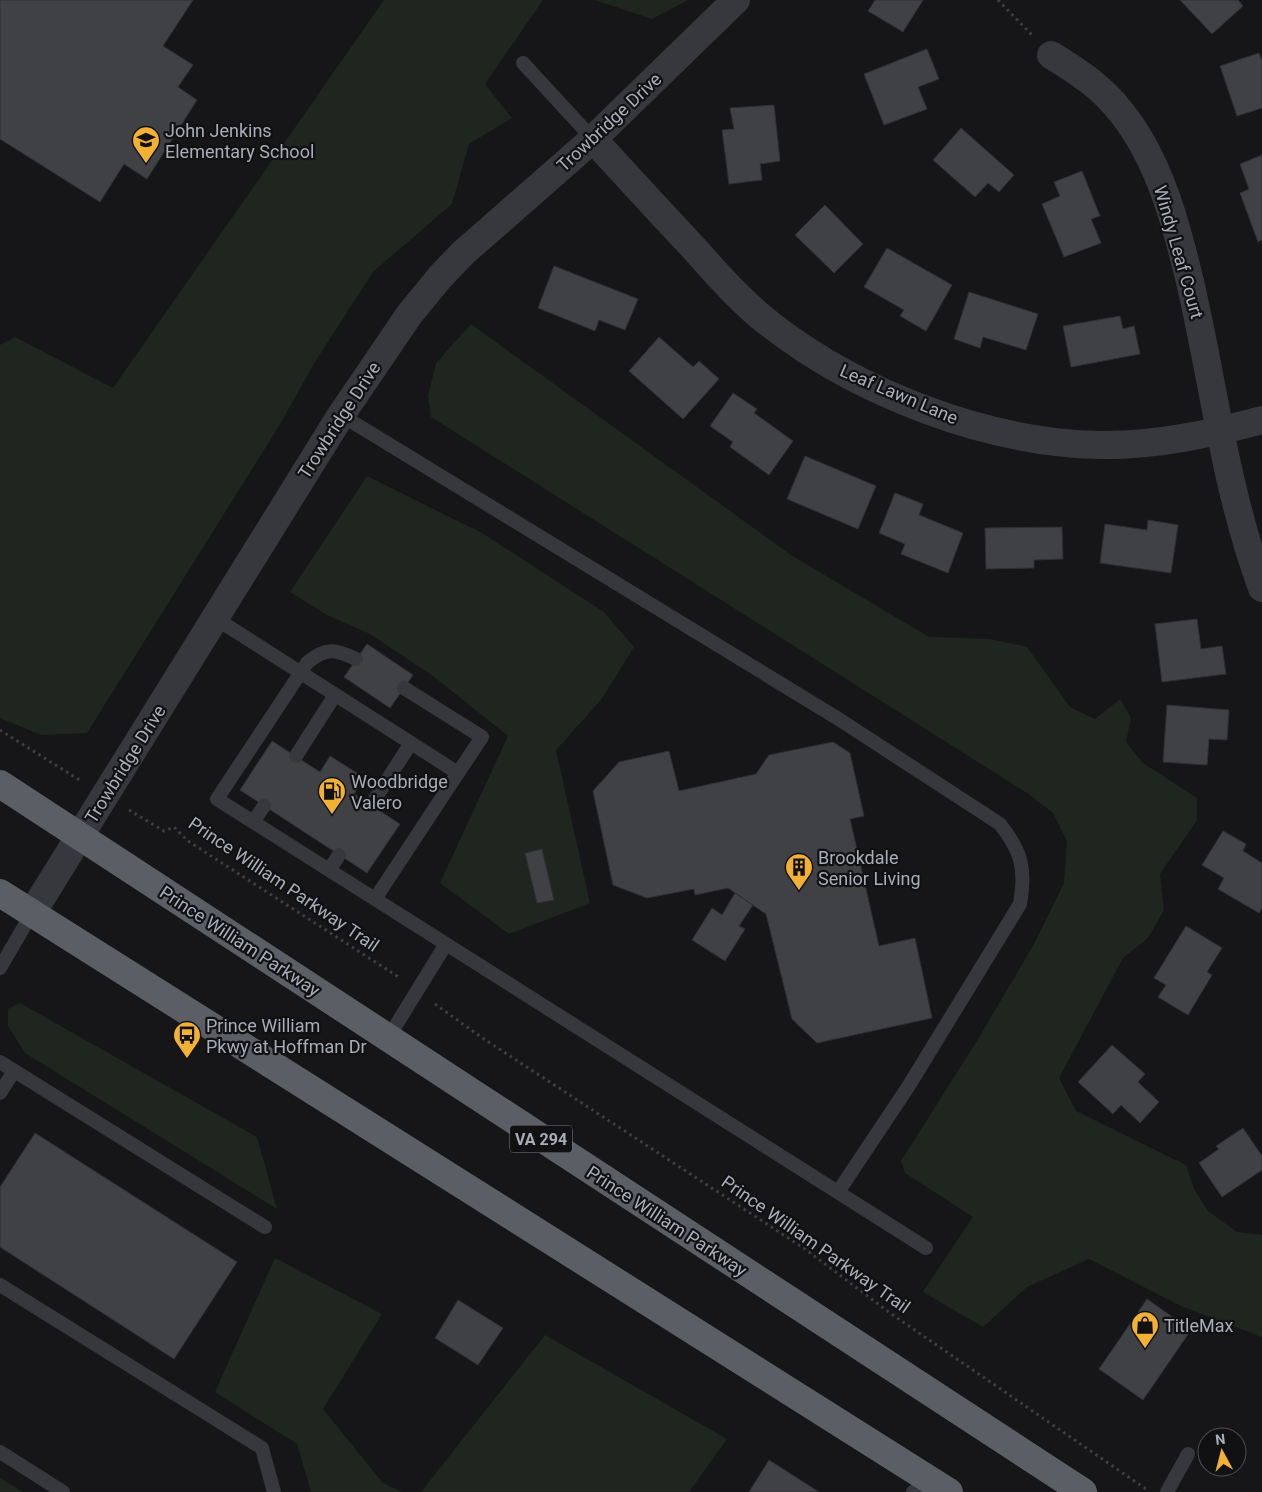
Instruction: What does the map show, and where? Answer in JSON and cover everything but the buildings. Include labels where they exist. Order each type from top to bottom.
[{"type":"highway","name":"Prince William Parkway","points":[[0,784],[1083,1492]]},
{"type":"highway","points":[[0,893],[930,1488]]},
{"type":"street","name":"Trowbridge Drive","points":[[32,914],[341,415],[410,315],[440,277],[463,254],[593,139],[736,0]]},
{"type":"street","name":"Windy Leaf Court","points":[[1051,55],[1074,69],[1102,91],[1122,112],[1141,142],[1158,178],[1174,221],[1185,263],[1246,546],[1262,588]]},
{"type":"street","name":"Leaf Lawn Lane","points":[[593,139],[738,298],[771,325],[809,352],[858,380],[923,408],[966,422],[1041,440],[1100,445],[1160,442],[1220,431],[1262,420]]},
{"type":"lane","points":[[523,63],[593,139]]},
{"type":"lane","points":[[341,415],[837,718],[1000,824],[1014,842],[1021,859],[1024,882],[1020,904],[908,1087],[838,1192]]},
{"type":"lane","points":[[215,618],[458,773]]},
{"type":"lane","points":[[356,659],[340,651],[326,652],[316,656],[300,672],[218,799],[926,1248]]},
{"type":"lane","points":[[375,899],[482,738],[404,688]]},
{"type":"lane","points":[[296,756],[335,695]]},
{"type":"lane","points":[[371,806],[411,743]]},
{"type":"lane","points":[[253,822],[264,806]]},
{"type":"lane","points":[[329,870],[339,855]]},
{"type":"lane","points":[[0,968],[32,914]]},
{"type":"lane","points":[[388,1038],[446,944]]},
{"type":"lane","points":[[0,1062],[265,1227]]},
{"type":"lane","points":[[0,1092],[14,1071]]},
{"type":"lane","points":[[0,1285],[262,1448],[274,1492]]},
{"type":"lane","points":[[0,1452],[63,1492]]},
{"type":"lane","points":[[1167,1492],[1188,1454]]},
{"type":"path","points":[[998,0],[1051,55]]},
{"type":"path","points":[[0,730],[54,765]]},
{"type":"path","name":"Prince William Parkway Trail","points":[[164,831],[174,827],[188,841],[388,970]]},
{"type":"path","name":"Prince William Parkway Trail","points":[[461,1023],[804,1249],[890,1313],[1151,1492]]},
{"type":"shaded area","points":[[384,0],[543,0],[485,84],[512,118],[469,144],[452,204],[373,272],[315,362],[279,426],[87,733],[41,735],[0,718],[0,345],[15,337],[113,388]]},
{"type":"shaded area","points":[[595,0],[688,0],[652,19]]},
{"type":"shaded area","points":[[471,324],[791,555],[929,637],[990,639],[1027,647],[1070,707],[1095,719],[1120,699],[1131,718],[1126,742],[1143,763],[1197,798],[1197,820],[1160,874],[1164,910],[1148,938],[1123,958],[1059,1078],[1076,1111],[1186,1165],[1194,1189],[1208,1211],[1237,1232],[1262,1235],[1262,1337],[1181,1306],[1089,1259],[1027,1287],[983,1327],[923,1292],[973,1217],[905,1173],[901,1161],[980,1036],[1034,944],[1064,883],[1067,841],[1053,813],[1027,793],[431,417],[428,396],[436,363]]},
{"type":"shaded area","points":[[367,476],[482,533],[604,612],[634,647],[601,700],[556,750],[590,903],[509,934],[440,883],[508,736],[433,676],[370,634],[327,615],[290,592]]},
{"type":"shaded area","points":[[20,1003],[257,1137],[277,1209],[25,1053],[8,1026],[8,1009]]},
{"type":"shaded area","points":[[275,1258],[382,1314],[323,1409],[383,1483],[402,1492],[311,1492],[297,1444],[215,1392]]},
{"type":"shaded area","points":[[545,1335],[727,1439],[689,1492],[421,1492]]},
{"type":"shaded area","points":[[0,1478],[23,1492],[0,1492]]},
{"type":"place","name":"John Jenkins Elementary School","points":[[146,164]]},
{"type":"place","name":"Woodbridge Valero","points":[[332,815]]},
{"type":"place","name":"Brookdale Senior Living","points":[[799,891]]},
{"type":"place","name":"Prince William Pkwy at Hoffman Dr","points":[[187,1059]]},
{"type":"place","name":"TitleMax","points":[[1145,1349]]}]
